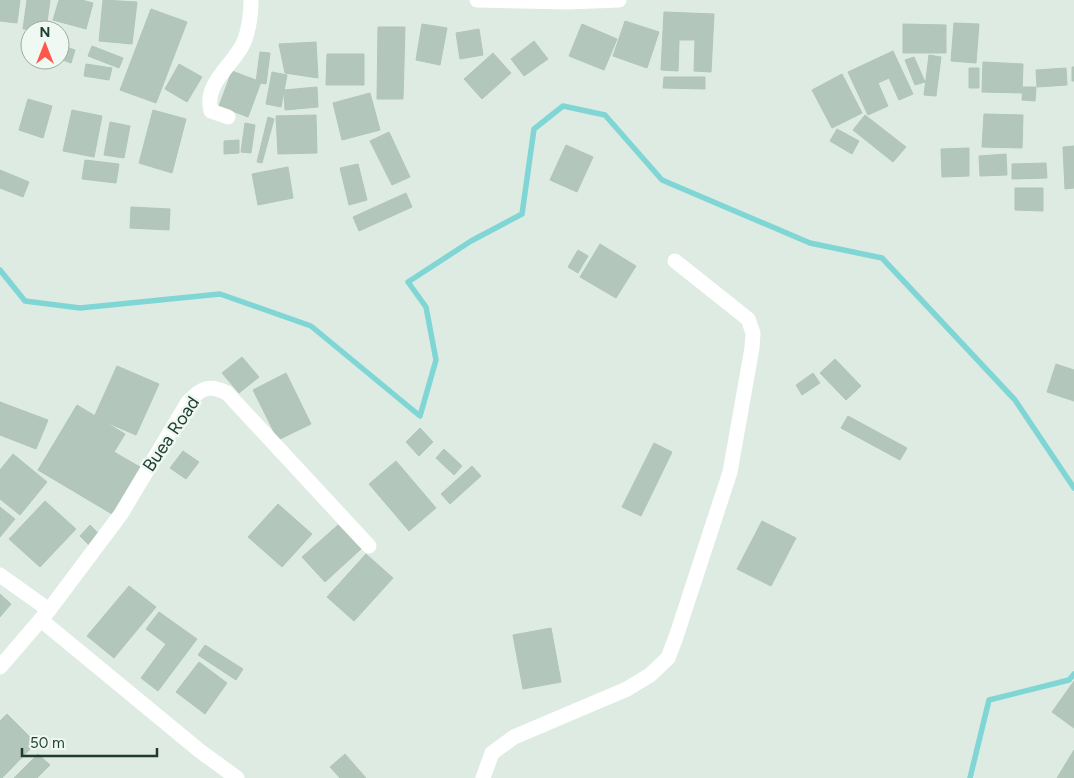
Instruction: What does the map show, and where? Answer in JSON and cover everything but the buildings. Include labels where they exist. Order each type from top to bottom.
[{"type":"street","points":[[228,117],[212,111],[209,102],[214,85],[243,43],[251,13],[251,0]]},
{"type":"street","points":[[477,0],[569,2],[619,0]]},
{"type":"street","points":[[484,778],[492,754],[514,737],[627,689],[650,675],[668,658],[676,637],[730,472],[753,333],[748,319],[676,261]]},
{"type":"street","name":"Buea Road","points":[[0,667],[45,615],[121,514],[188,402],[196,393],[205,389],[217,388],[227,393],[369,546]]},
{"type":"street","points":[[0,575],[200,751],[236,778]]},
{"type":"waterway","points":[[0,270],[25,301],[80,308],[220,294],[311,326],[420,416],[436,360],[426,307],[408,282],[471,241],[522,214],[534,129],[563,106],[605,115],[662,180],[810,243],[882,258],[1015,400],[1074,488]]},
{"type":"waterway","points":[[970,778],[989,700],[1069,680],[1074,674]]}]
